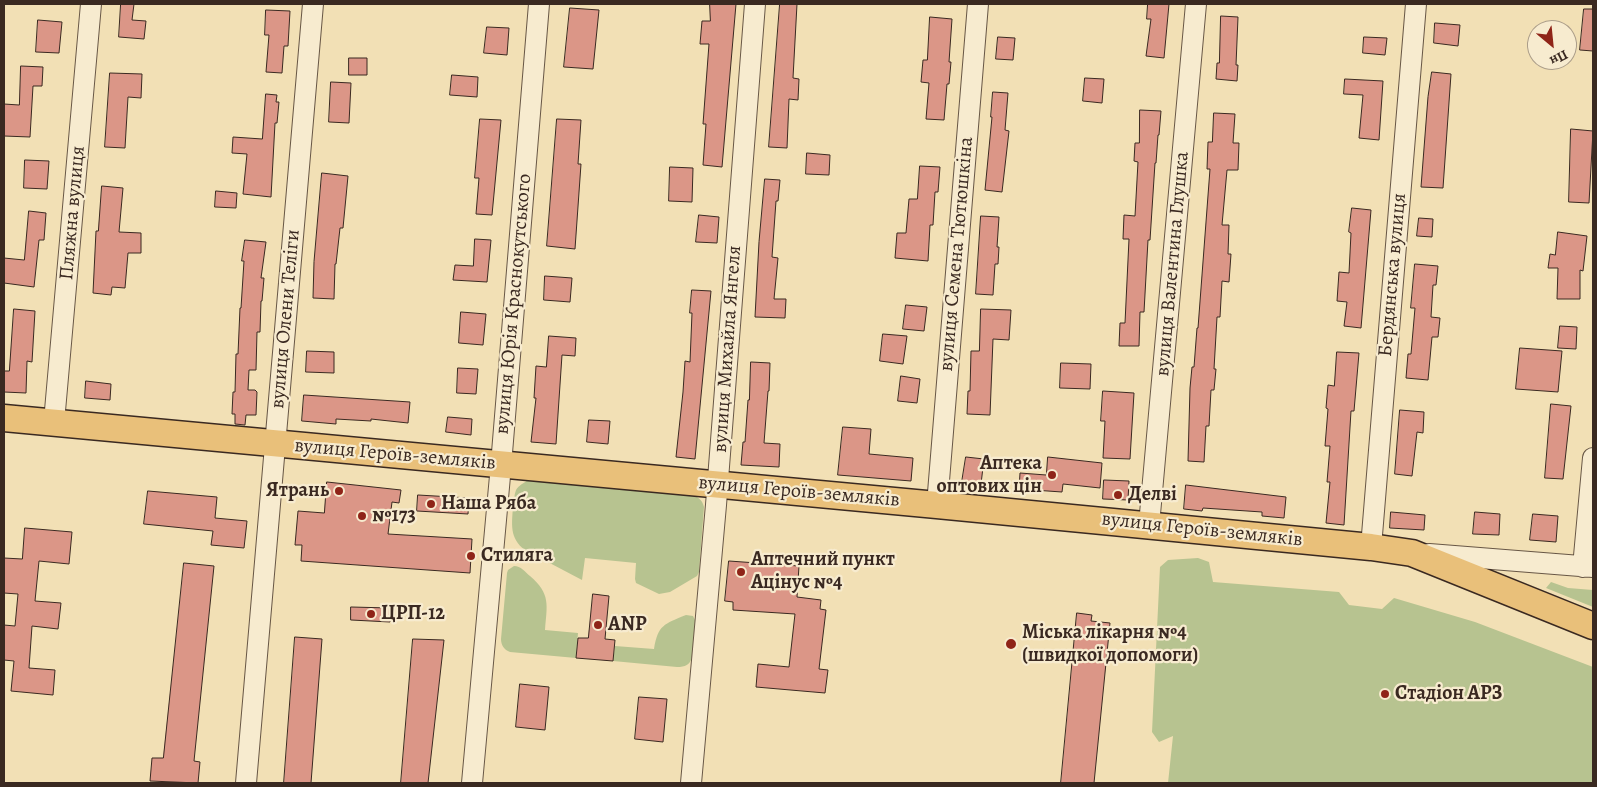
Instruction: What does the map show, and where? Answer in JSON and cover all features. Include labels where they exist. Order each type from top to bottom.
[{"type":"main road","name":"вулиця Героїв-земляків","points":[[4,418],[937,504],[1371,547],[1412,553]]},
{"type":"main road","points":[[1412,553],[1593,626]]},
{"type":"street","name":"Пляжна вулиця","points":[[54,422],[58,400],[92,4]]},
{"type":"street","name":"вулиця Олени Теліги","points":[[246,783],[313,4]]},
{"type":"street","name":"вулиця Юрія Краснокутського","points":[[472,783],[501,465],[539,4]]},
{"type":"street","name":"вулиця Михайла Янгеля","points":[[691,783],[718,484],[755,4]]},
{"type":"street","name":"вулиця Семена Тютюшкіна","points":[[937,504],[978,4]]},
{"type":"street","name":"вулиця Валентина Глушка","points":[[1149,525],[1196,4]]},
{"type":"street","name":"Бердянська вулиця","points":[[1371,547],[1416,4]]},
{"type":"street","points":[[1588,567],[1593,458]]},
{"type":"street","name":"вулиця Героїв-земляків","points":[[1412,553],[1588,567]]},
{"type":"green space","points":[[528,480],[690,494],[697,497],[701,500],[704,507],[699,572],[697,576],[670,592],[659,594],[636,583],[636,563],[585,558],[582,580],[525,550],[516,541],[512,519],[516,490]]},
{"type":"green space","name":"Стадіон АРЗ","points":[[1198,558],[1209,562],[1213,582],[1339,592],[1349,605],[1382,609],[1394,598],[1475,622],[1593,667],[1593,783],[1168,783],[1173,736],[1159,742],[1152,732],[1160,567],[1168,560]]},
{"type":"green space","points":[[514,566],[521,568],[537,582],[545,594],[547,607],[545,630],[578,633],[576,658],[510,652],[503,647],[501,639],[507,573]]},
{"type":"green space","points":[[1551,582],[1568,588],[1593,590],[1593,607],[1546,588]]},
{"type":"green space","points":[[686,615],[693,616],[695,620],[692,657],[687,665],[677,667],[613,661],[615,646],[654,649],[663,626]]},
{"type":"building","points":[[121,4],[134,4],[132,20],[146,21],[144,39],[119,37]]},
{"type":"building","points":[[710,4],[736,4],[722,167],[703,165],[706,124],[703,124],[709,44],[700,44],[702,21],[710,21]]},
{"type":"building","points":[[780,4],[797,4],[793,78],[799,79],[798,100],[789,99],[787,148],[769,147]]},
{"type":"building","points":[[1148,4],[1169,4],[1164,58],[1146,56],[1151,19],[1147,19]]},
{"type":"building","points":[[570,8],[599,10],[593,69],[564,67]]},
{"type":"building","points":[[1584,9],[1593,9],[1593,51],[1580,50]]},
{"type":"building","points":[[266,10],[290,11],[288,46],[284,46],[282,73],[266,72],[269,35],[265,35]]},
{"type":"building","points":[[1221,16],[1238,17],[1237,81],[1216,79],[1217,63],[1219,63]]},
{"type":"building","points":[[930,17],[952,19],[949,62],[951,62],[944,120],[926,119],[929,83],[921,82],[923,60],[927,60]]},
{"type":"building","points":[[38,20],[62,22],[59,53],[36,52]]},
{"type":"building","points":[[1435,23],[1460,25],[1458,46],[1434,43]]},
{"type":"building","points":[[487,27],[509,28],[507,55],[484,53]]},
{"type":"building","points":[[998,37],[1015,38],[1013,60],[996,59]]},
{"type":"building","points":[[1364,37],[1387,38],[1385,55],[1363,53]]},
{"type":"building","points":[[349,58],[367,58],[367,75],[349,75]]},
{"type":"building","points":[[21,66],[43,67],[42,86],[33,86],[30,137],[4,136],[4,104],[19,105]]},
{"type":"building","points":[[1432,72],[1451,74],[1443,188],[1421,187],[1428,97]]},
{"type":"building","points":[[110,73],[142,74],[141,98],[128,97],[125,148],[105,147]]},
{"type":"building","points":[[452,75],[478,77],[477,97],[450,95]]},
{"type":"building","points":[[1085,78],[1104,79],[1102,103],[1083,101]]},
{"type":"building","points":[[1345,79],[1383,81],[1379,140],[1359,138],[1363,95],[1344,94]]},
{"type":"building","points":[[331,82],[351,83],[349,123],[329,122]]},
{"type":"building","points":[[993,92],[1008,93],[1005,130],[1009,131],[1002,192],[985,190]]},
{"type":"building","points":[[266,94],[277,95],[276,102],[279,102],[277,123],[275,123],[271,197],[243,194],[247,154],[232,153],[233,137],[262,139]]},
{"type":"building","points":[[1140,110],[1161,111],[1155,163],[1150,240],[1148,240],[1144,312],[1140,312],[1139,346],[1119,346],[1120,323],[1125,323],[1129,239],[1123,239],[1124,215],[1135,216],[1138,162],[1134,161],[1135,143],[1139,143]]},
{"type":"building","points":[[1214,113],[1235,114],[1233,143],[1239,143],[1238,170],[1227,170],[1222,225],[1229,225],[1228,254],[1231,254],[1229,282],[1222,281],[1220,317],[1217,317],[1214,390],[1211,390],[1209,426],[1206,426],[1204,462],[1188,461],[1190,388],[1198,328],[1210,169],[1207,169],[1208,142],[1212,142]]},
{"type":"building","points":[[480,119],[501,120],[492,215],[476,214],[479,178],[475,178]]},
{"type":"building","points":[[557,119],[581,120],[578,164],[581,164],[575,249],[547,246]]},
{"type":"building","points":[[1571,129],[1593,131],[1589,203],[1569,202]]},
{"type":"building","points":[[807,153],[830,155],[829,175],[806,174]]},
{"type":"building","points":[[25,160],[49,161],[47,189],[24,188]]},
{"type":"building","points":[[920,166],[940,167],[938,192],[935,192],[933,225],[930,225],[928,261],[895,258],[897,233],[906,233],[909,199],[917,199]]},
{"type":"building","points":[[670,167],[693,168],[692,202],[669,201]]},
{"type":"building","points":[[322,173],[348,176],[343,228],[340,228],[335,264],[334,299],[313,298],[314,262]]},
{"type":"building","points":[[765,179],[780,180],[778,201],[776,201],[772,257],[778,258],[774,299],[786,299],[785,318],[755,317]]},
{"type":"building","points":[[102,186],[123,188],[119,232],[141,233],[141,253],[128,253],[125,288],[112,287],[111,295],[93,293],[96,231],[98,231]]},
{"type":"building","points":[[216,191],[237,193],[236,208],[215,207]]},
{"type":"building","points":[[1352,208],[1371,210],[1361,328],[1344,326],[1347,302],[1337,301],[1339,272],[1349,273],[1351,233],[1349,232]]},
{"type":"building","points":[[29,211],[46,213],[44,240],[39,240],[34,287],[4,283],[4,258],[24,260]]},
{"type":"building","points":[[699,215],[719,217],[717,243],[696,242]]},
{"type":"building","points":[[981,216],[999,217],[998,264],[995,264],[993,295],[976,294]]},
{"type":"building","points":[[1419,218],[1433,219],[1432,237],[1417,236]]},
{"type":"building","points":[[1558,232],[1587,236],[1583,271],[1580,270],[1580,299],[1557,299],[1558,268],[1548,268],[1550,254],[1555,255]]},
{"type":"building","points":[[475,239],[491,240],[487,282],[453,280],[455,265],[473,266]]},
{"type":"building","points":[[245,240],[266,242],[261,278],[264,278],[260,332],[257,332],[256,370],[249,370],[248,390],[255,390],[257,392],[256,415],[246,415],[245,425],[235,424],[235,414],[232,414],[233,392],[235,392],[236,354],[238,354],[244,261],[242,261]]},
{"type":"building","points":[[1415,264],[1438,266],[1436,285],[1433,285],[1431,317],[1440,318],[1438,337],[1432,337],[1428,380],[1406,378],[1408,354],[1411,354],[1415,308],[1411,308]]},
{"type":"building","points":[[545,276],[572,278],[570,302],[544,300]]},
{"type":"building","points":[[692,290],[711,291],[695,459],[676,457],[685,361],[690,362]]},
{"type":"building","points":[[906,305],[927,307],[924,331],[903,329]]},
{"type":"building","points":[[14,309],[35,311],[32,362],[27,361],[26,393],[4,392],[4,371],[9,371]]},
{"type":"building","points":[[981,309],[1011,310],[1009,340],[993,339],[990,415],[967,414],[968,391],[970,391],[971,351],[979,351]]},
{"type":"building","points":[[461,312],[486,314],[483,345],[459,343]]},
{"type":"building","points":[[1560,326],[1577,327],[1576,349],[1558,348]]},
{"type":"building","points":[[883,334],[907,336],[903,364],[880,361]]},
{"type":"building","points":[[549,336],[576,338],[575,356],[562,355],[556,444],[531,442],[536,398],[534,398],[536,366],[546,367]]},
{"type":"building","points":[[1520,348],[1562,351],[1558,392],[1516,389]]},
{"type":"building","points":[[307,351],[334,352],[334,373],[306,372]]},
{"type":"building","points":[[1337,352],[1359,353],[1354,411],[1351,411],[1344,525],[1326,523],[1330,482],[1327,482],[1330,446],[1325,446],[1328,409],[1326,408],[1328,385],[1334,386]]},
{"type":"building","points":[[751,362],[770,363],[764,443],[780,444],[779,467],[741,465],[743,442],[745,442]]},
{"type":"building","points":[[1061,363],[1091,364],[1090,389],[1060,388]]},
{"type":"building","points":[[458,368],[478,369],[476,394],[457,393]]},
{"type":"building","points":[[901,376],[920,379],[917,403],[898,401]]},
{"type":"building","points":[[86,381],[111,384],[110,400],[85,398]]},
{"type":"building","points":[[1103,391],[1134,393],[1130,459],[1103,458],[1105,421],[1101,421]]},
{"type":"building","points":[[304,395],[410,402],[408,423],[371,419],[371,421],[336,419],[336,424],[302,421]]},
{"type":"building","points":[[1551,404],[1571,406],[1563,479],[1545,478]]},
{"type":"building","points":[[1400,410],[1424,412],[1423,433],[1417,432],[1412,476],[1395,474]]},
{"type":"building","points":[[448,417],[472,419],[471,435],[446,432]]},
{"type":"building","points":[[589,420],[610,421],[608,444],[587,442]]},
{"type":"building","points":[[843,427],[871,429],[869,454],[913,458],[911,481],[838,475]]},
{"type":"building","points":[[966,457],[984,459],[981,484],[962,482]]},
{"type":"building","points":[[1048,457],[1102,463],[1100,488],[1063,484],[1062,492],[1019,489],[1020,473],[1046,475]]},
{"type":"building","points":[[1104,480],[1129,481],[1128,500],[1103,499]]},
{"type":"building","points":[[327,482],[401,490],[399,503],[392,502],[388,534],[472,539],[470,573],[301,561],[302,545],[295,545],[298,511],[324,513]]},
{"type":"building","points":[[1186,485],[1286,497],[1284,518],[1262,516],[1262,512],[1203,508],[1202,511],[1184,509]]},
{"type":"building","points":[[148,491],[217,497],[215,518],[247,521],[244,548],[211,545],[213,531],[144,524]]},
{"type":"building","points":[[418,495],[469,498],[468,514],[417,511]]},
{"type":"building","points":[[1391,512],[1425,515],[1424,530],[1390,528]]},
{"type":"building","points":[[1475,512],[1500,514],[1499,535],[1473,534]]},
{"type":"building","points":[[1533,514],[1558,516],[1556,542],[1530,540]]},
{"type":"building","points":[[25,528],[72,532],[69,564],[39,561],[35,601],[61,603],[58,629],[32,626],[29,668],[55,670],[53,695],[11,691],[14,661],[4,660],[4,625],[15,626],[18,594],[4,593],[4,558],[22,559]]},
{"type":"building","points":[[729,561],[799,566],[797,597],[821,600],[820,609],[826,610],[819,669],[828,670],[825,693],[756,687],[758,664],[789,667],[795,614],[733,610],[733,602],[725,601]]},
{"type":"building","points":[[184,563],[214,566],[194,761],[200,762],[198,783],[150,781],[152,758],[163,758]]},
{"type":"building","name":"ANP","points":[[593,594],[609,596],[605,639],[615,640],[613,661],[576,658],[578,638],[588,638]]},
{"type":"building","name":"ЦРП-12","points":[[351,607],[390,608],[390,622],[351,620]]},
{"type":"building","points":[[1077,613],[1092,615],[1091,621],[1110,623],[1094,783],[1061,783]]},
{"type":"building","points":[[295,637],[322,639],[311,783],[284,783]]},
{"type":"building","points":[[413,639],[444,640],[428,783],[401,783]]},
{"type":"building","points":[[520,684],[549,687],[545,730],[516,727]]},
{"type":"building","points":[[639,697],[667,699],[663,742],[635,739]]},
{"type":"place","name":"Аптека оптових цін","points":[[1052,475]]},
{"type":"place","name":"Ятрань","points":[[339,491]]},
{"type":"place","name":"Делві","points":[[1118,495]]},
{"type":"place","name":"Наша Ряба","points":[[431,504]]},
{"type":"place","name":"№173","points":[[362,516]]},
{"type":"place","name":"Стиляга","points":[[471,556]]},
{"type":"place","name":"Аптечний пункт Ацінус №4","points":[[741,572]]},
{"type":"place","name":"ЦРП-12","points":[[371,614]]},
{"type":"place","name":"ANP","points":[[598,625]]},
{"type":"place","name":"Міська лікарня №4 (швидкої допомоги)","points":[[1011,644]]},
{"type":"place","name":"Стадіон АРЗ","points":[[1385,694]]}]
